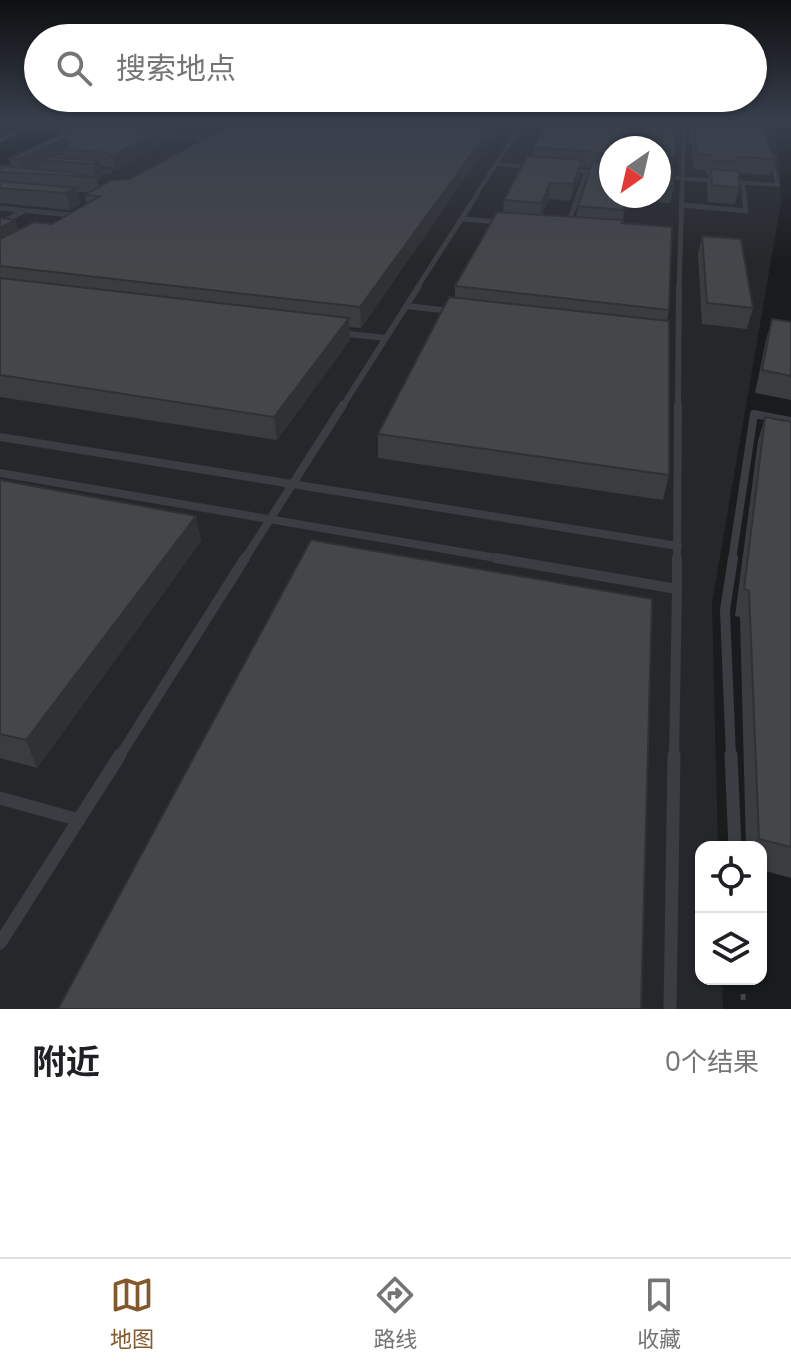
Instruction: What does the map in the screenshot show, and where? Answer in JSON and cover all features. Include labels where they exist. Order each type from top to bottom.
[{"type":"lane","points":[[81,169],[110,172]]},
{"type":"lane","points":[[0,943],[495,169]]},
{"type":"lane","points":[[558,169],[599,172]]},
{"type":"lane","points":[[670,1009],[682,169]]},
{"type":"lane","points":[[671,178],[778,185],[774,169]]},
{"type":"lane","points":[[567,228],[587,171]]},
{"type":"lane","points":[[682,205],[746,211],[743,183]]},
{"type":"lane","points":[[0,208],[71,215],[61,221]]},
{"type":"lane","points":[[0,226],[26,210]]},
{"type":"lane","points":[[462,219],[507,223]]},
{"type":"lane","points":[[0,226],[14,229]]},
{"type":"lane","points":[[552,227],[581,229]]},
{"type":"lane","points":[[667,237],[681,238]]},
{"type":"lane","points":[[406,306],[467,313]]},
{"type":"lane","points":[[324,331],[386,338]]},
{"type":"lane","points":[[663,336],[678,338]]},
{"type":"lane","points":[[735,841],[725,610],[754,414],[791,421]]},
{"type":"lane","points":[[0,437],[678,546]]},
{"type":"lane","points":[[0,473],[677,589]]},
{"type":"lane","points":[[0,798],[79,820]]},
{"type":"path","points":[[742,985],[744,1009]]},
{"type":"shaded area","points":[[0,169],[599,169],[599,208],[671,208],[671,169],[780,169],[781,203],[712,603],[718,841],[695,841],[695,985],[722,985],[723,1009],[0,1009]]},
{"type":"building","points":[[0,169],[34,169],[97,177],[0,172]]},
{"type":"building","points":[[148,169],[461,169],[360,307],[0,266],[0,239],[34,222],[52,224],[100,196],[85,195],[112,180],[130,179]]},
{"type":"building","points":[[520,169],[579,169],[573,184],[550,183],[542,203],[504,200]]},
{"type":"building","points":[[590,169],[599,169],[599,208],[578,206]]},
{"type":"building","points":[[671,169],[674,169],[674,187],[671,187]]},
{"type":"building","points":[[711,169],[739,171],[739,188],[712,185]]},
{"type":"building","points":[[0,181],[76,188],[66,193],[0,188]]},
{"type":"building","points":[[497,212],[623,220],[622,223],[672,227],[669,310],[455,286]]},
{"type":"building","points":[[0,218],[15,220],[0,228]]},
{"type":"building","points":[[702,236],[741,239],[753,308],[707,303]]},
{"type":"building","points":[[0,278],[349,318],[274,417],[0,375]]},
{"type":"building","points":[[449,297],[669,321],[669,475],[378,434]]},
{"type":"building","points":[[772,319],[791,322],[791,376],[762,370]]},
{"type":"building","points":[[765,417],[791,422],[791,847],[759,839],[749,591],[744,589]]},
{"type":"building","points":[[0,480],[196,516],[26,740],[0,734]]},
{"type":"building","points":[[311,540],[652,599],[641,1009],[58,1009]]}]
